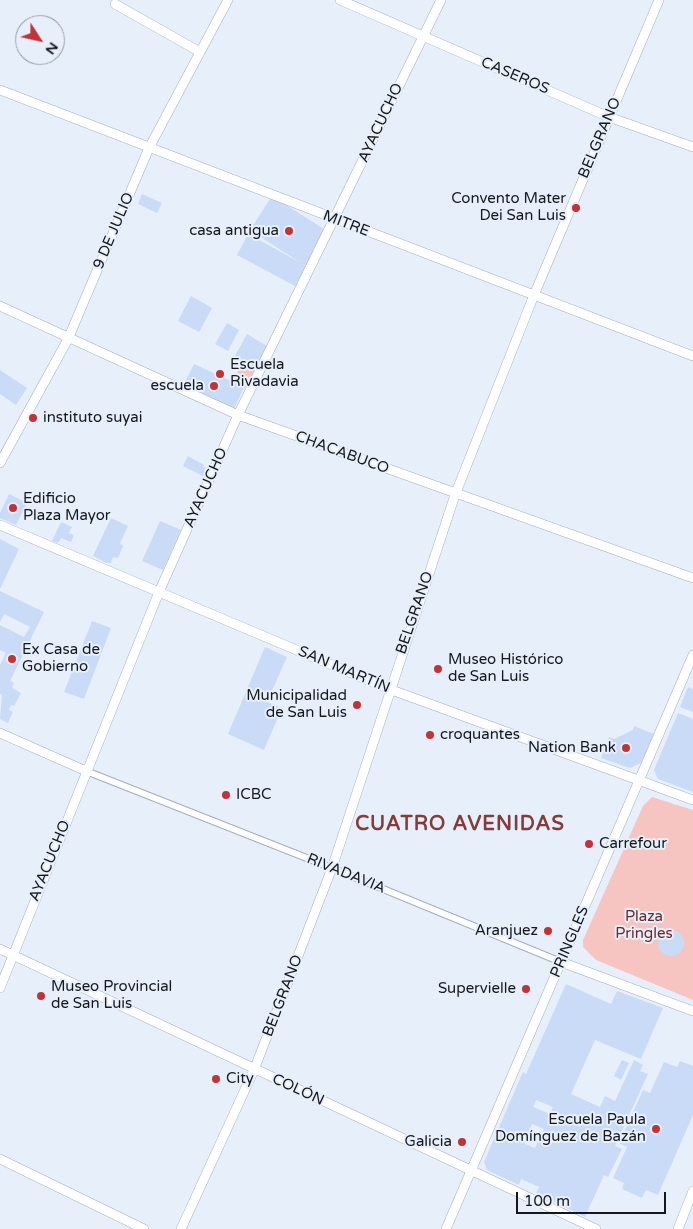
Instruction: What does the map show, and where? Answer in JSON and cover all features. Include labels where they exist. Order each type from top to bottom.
[{"type":"street","name":"9 DE JULIO","points":[[0,463],[68,339],[149,148],[228,0]]},
{"type":"street","name":"CASEROS","points":[[340,0],[609,116],[693,147]]},
{"type":"street","name":"AYACUCHO","points":[[0,988],[159,592],[238,415],[441,0]]},
{"type":"street","name":"BELGRANO","points":[[181,1229],[254,1070],[332,868],[455,495],[534,295],[659,0]]},
{"type":"street","points":[[115,4],[200,52]]},
{"type":"street","name":"MITRE","points":[[0,90],[693,356]]},
{"type":"street","name":"CHACABUCO","points":[[0,306],[68,339],[238,415],[455,495],[693,578]]},
{"type":"street","name":"SAN MARTÍN","points":[[0,525],[390,689],[693,800]]},
{"type":"street","name":"PRINGLES","points":[[446,1229],[641,781],[693,656]]},
{"type":"street","name":"RIVADAVIA","points":[[0,733],[86,771],[332,868],[561,962],[693,1011]]},
{"type":"street","name":"COLÓN","points":[[0,949],[254,1070],[596,1229]]},
{"type":"street","points":[[0,1159],[144,1229]]},
{"type":"street","points":[[678,1229],[693,1191]]},
{"type":"green space","points":[[243,361],[256,369],[245,388],[233,382]]},
{"type":"green space","name":"Plaza Pringles","points":[[652,797],[693,810],[693,1000],[596,960],[583,947],[583,940],[643,806]]},
{"type":"building","points":[[142,194],[162,203],[157,213],[138,204]]},
{"type":"building","name":"casa antigua","points":[[272,196],[327,231],[295,286],[237,255],[248,234],[301,263],[250,230]]},
{"type":"building","points":[[191,296],[212,308],[199,332],[178,321]]},
{"type":"building","points":[[227,323],[239,330],[228,351],[215,344]]},
{"type":"building","points":[[247,334],[267,346],[256,369],[235,356]]},
{"type":"building","name":"escuela","points":[[194,364],[244,387],[234,409],[184,384]]},
{"type":"building","points":[[0,370],[27,388],[16,405],[0,394]]},
{"type":"building","points":[[188,456],[207,468],[203,476],[183,466]]},
{"type":"building","name":"Edificio Plaza Mayor","points":[[9,494],[27,503],[16,525],[0,518],[0,513]]},
{"type":"building","points":[[111,518],[128,526],[120,543],[123,546],[118,558],[113,557],[111,563],[107,563],[93,556]]},
{"type":"building","points":[[160,521],[181,530],[163,570],[142,561]]},
{"type":"building","points":[[61,522],[72,527],[69,533],[74,535],[71,542],[61,538],[58,543],[52,541]]},
{"type":"building","points":[[0,539],[19,549],[0,589]]},
{"type":"building","name":"Ex Casa de Gobierno","points":[[0,591],[44,612],[10,681],[14,683],[12,688],[21,693],[14,706],[11,705],[9,710],[13,712],[8,723],[0,719],[2,695],[0,694],[0,665],[6,653],[0,650],[0,625],[24,637],[30,627],[4,614],[0,622]]},
{"type":"building","points":[[92,621],[111,628],[84,699],[64,692]]},
{"type":"building","points":[[265,647],[287,657],[267,702],[282,708],[264,750],[228,734]]},
{"type":"building","points":[[688,687],[693,689],[693,712],[680,707]]},
{"type":"building","points":[[678,713],[693,719],[693,792],[658,779],[654,770]]},
{"type":"building","name":"Nation Bank","points":[[634,726],[654,734],[641,763],[630,768],[601,758],[609,737],[614,739],[633,730]]},
{"type":"building","points":[[671,930],[680,934],[684,943],[680,952],[671,956],[662,952],[658,943],[662,934]]},
{"type":"building","points":[[566,984],[611,1004],[617,991],[663,1008],[641,1059],[595,1040],[571,1094],[600,1107],[605,1096],[615,1101],[634,1060],[643,1065],[640,1071],[648,1074],[615,1146],[622,1149],[608,1177],[604,1175],[585,1217],[536,1193],[539,1187],[521,1179],[519,1185],[487,1170],[484,1162],[523,1072],[526,1074]],"holes":[[[536,1100],[553,1107],[550,1114],[533,1107]],[[532,1124],[544,1129],[535,1148],[525,1144],[524,1139],[514,1135],[516,1131],[527,1136]]]},
{"type":"building","points":[[622,1060],[629,1063],[621,1080],[614,1076]]},
{"type":"building","name":"Escuela Paula Domínguez de Bazán","points":[[680,1061],[693,1066],[693,1115],[658,1195],[646,1190],[642,1198],[622,1189],[624,1183],[613,1178],[627,1147],[619,1143],[643,1090],[650,1093],[664,1062],[677,1067]]},
{"type":"place","name":"Convento Mater Dei San Luis","points":[[576,208]]},
{"type":"place","name":"casa antigua","points":[[289,231]]},
{"type":"place","name":"Escuela Rivadavia","points":[[220,374]]},
{"type":"place","name":"escuela","points":[[214,386]]},
{"type":"place","name":"instituto suyai","points":[[33,418]]},
{"type":"place","name":"Edificio Plaza Mayor","points":[[13,508]]},
{"type":"place","name":"Ex Casa de Gobierno","points":[[12,659]]},
{"type":"place","name":"Museo Histórico de San Luis","points":[[438,669]]},
{"type":"place","name":"Municipalidad de San Luis","points":[[357,705]]},
{"type":"place","name":"croquantes","points":[[430,735]]},
{"type":"place","name":"Nation Bank","points":[[626,748]]},
{"type":"place","name":"ICBC","points":[[226,795]]},
{"type":"place","name":"Carrefour","points":[[589,844]]},
{"type":"place","name":"Aranjuez","points":[[548,931]]},
{"type":"place","name":"Supervielle","points":[[526,989]]},
{"type":"place","name":"Museo Provincial de San Luis","points":[[41,996]]},
{"type":"place","name":"City","points":[[216,1079]]},
{"type":"place","name":"Escuela Paula Domínguez de Bazán","points":[[656,1129]]},
{"type":"place","name":"Galicia","points":[[462,1142]]},
{"type":"district","name":"CUATRO AVENIDAS","points":[[460,825]]}]
